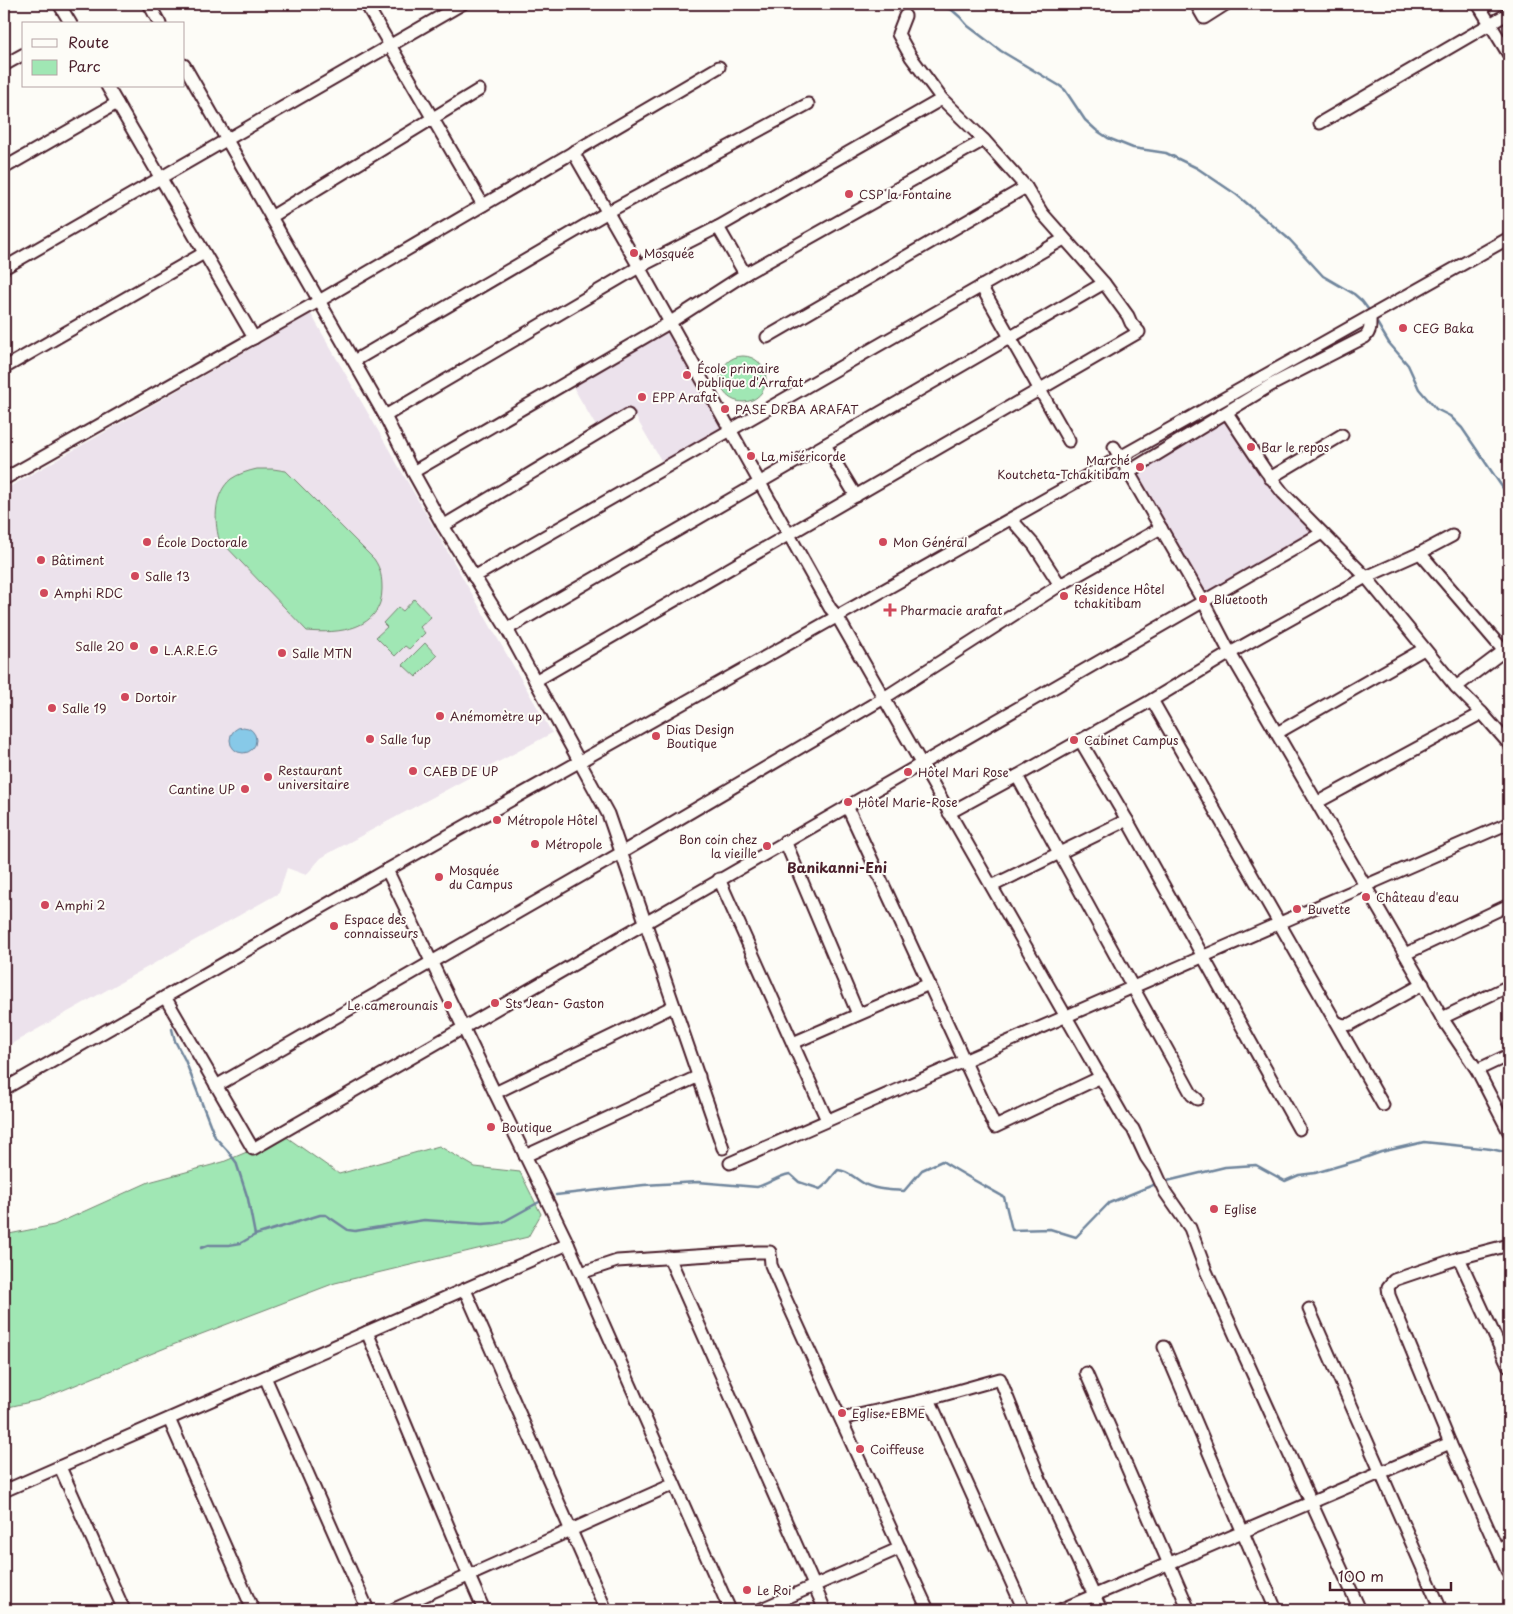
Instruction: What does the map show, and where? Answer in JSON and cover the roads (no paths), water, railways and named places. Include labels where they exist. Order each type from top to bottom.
[{"type":"street","points":[[59,4],[70,22]]},
{"type":"street","points":[[149,4],[159,22]]},
{"type":"street","points":[[366,4],[483,205]]},
{"type":"street","points":[[4,268],[462,4]]},
{"type":"street","points":[[1196,4],[1204,18],[1226,4]]},
{"type":"street","points":[[1478,4],[1509,55]]},
{"type":"street","points":[[1320,123],[1509,13]]},
{"type":"street","points":[[535,681],[1139,332],[1104,283],[1042,213],[1026,188],[984,140],[942,100],[910,57],[898,34],[905,16]]},
{"type":"street","points":[[4,65],[22,55]]},
{"type":"street","points":[[185,67],[354,360],[443,526],[507,630],[608,814],[723,1148]]},
{"type":"street","points":[[4,480],[319,301],[719,67]]},
{"type":"street","points":[[108,88],[254,338]]},
{"type":"street","points":[[271,217],[480,90]]},
{"type":"street","points":[[385,416],[639,267],[718,227],[942,100]]},
{"type":"street","points":[[4,168],[117,103]]},
{"type":"street","points":[[354,360],[608,212],[808,104]]},
{"type":"street","points":[[413,472],[669,323],[745,274],[984,140]]},
{"type":"street","points":[[573,152],[830,608],[837,616],[1100,1077],[1132,1129],[1146,1157],[1158,1174],[1165,1192],[1190,1228],[1206,1271],[1360,1610]]},
{"type":"street","points":[[767,337],[1026,188]]},
{"type":"street","points":[[718,227],[745,274]]},
{"type":"street","points":[[4,1090],[386,870],[1120,458],[1296,357],[1370,318],[1509,238]]},
{"type":"street","points":[[474,577],[1064,239]]},
{"type":"street","points":[[4,368],[204,253]]},
{"type":"street","points":[[507,630],[1104,283]]},
{"type":"street","points":[[981,286],[1069,441]]},
{"type":"street","points":[[1128,472],[1284,377],[1365,337],[1369,333],[1370,318]]},
{"type":"street","points":[[1227,413],[1270,478],[1366,577],[1456,687],[1509,744]]},
{"type":"street","points":[[443,526],[628,415]]},
{"type":"street","points":[[1270,478],[1342,435]]},
{"type":"street","points":[[825,445],[856,496]]},
{"type":"street","points":[[1114,447],[1203,601],[1230,653],[1442,1018],[1477,1070],[1509,1132]]},
{"type":"street","points":[[1011,519],[1034,545],[1060,586]]},
{"type":"street","points":[[216,1086],[621,853],[884,698],[1060,586],[1161,528]]},
{"type":"street","points":[[165,997],[253,1149],[1322,533]]},
{"type":"street","points":[[949,812],[1152,700],[1230,653],[1366,577],[1420,553],[1452,536]]},
{"type":"street","points":[[1420,553],[1507,649],[1456,687]]},
{"type":"street","points":[[1278,733],[1424,649]]},
{"type":"street","points":[[1152,700],[1383,1105]]},
{"type":"street","points":[[1318,802],[1482,713]]},
{"type":"street","points":[[1080,740],[1127,820],[1299,1129]]},
{"type":"street","points":[[1017,776],[1132,987],[1196,1099]]},
{"type":"street","points":[[847,806],[995,1127],[1100,1077]]},
{"type":"street","points":[[992,886],[1127,820]]},
{"type":"street","points":[[730,1163],[1509,823]]},
{"type":"street","points":[[785,841],[858,1014]]},
{"type":"street","points":[[386,870],[568,1244],[730,1610]]},
{"type":"street","points":[[719,879],[827,1120]]},
{"type":"street","points":[[1405,954],[1509,905]]},
{"type":"street","points":[[793,1043],[929,984]]},
{"type":"street","points":[[1336,1022],[1343,1025],[1351,1024],[1423,984]]},
{"type":"street","points":[[1442,1018],[1509,986]]},
{"type":"street","points":[[495,1093],[674,1006]]},
{"type":"street","points":[[1477,1070],[1509,1055]]},
{"type":"street","points":[[525,1156],[698,1076]]},
{"type":"street","points":[[4,1492],[568,1244]]},
{"type":"street","points":[[1509,1245],[1459,1258],[1394,1280],[1388,1287],[1389,1295],[1450,1442],[1509,1575]]},
{"type":"street","points":[[581,1273],[617,1261],[770,1252],[771,1265],[928,1610]]},
{"type":"street","points":[[669,1257],[825,1610]]},
{"type":"street","points":[[1459,1258],[1509,1367]]},
{"type":"street","points":[[465,1290],[606,1610]]},
{"type":"street","points":[[1309,1309],[1441,1610]]},
{"type":"street","points":[[368,1332],[484,1610]]},
{"type":"street","points":[[1164,1347],[1276,1610]]},
{"type":"street","points":[[1086,1373],[1189,1610]]},
{"type":"street","points":[[265,1377],[368,1610]]},
{"type":"street","points":[[841,1419],[929,1399],[1000,1379],[1042,1484],[1101,1610]]},
{"type":"street","points":[[929,1399],[1024,1610]]},
{"type":"street","points":[[168,1419],[253,1610]]},
{"type":"street","points":[[1060,1610],[1450,1442]]},
{"type":"street","points":[[60,1467],[124,1610]]},
{"type":"street","points":[[392,1610],[674,1484]]},
{"type":"street","points":[[1498,1548],[1509,1543]]},
{"type":"street","points":[[759,1610],[900,1548]]},
{"type":"water","points":[[243,727],[252,731],[256,740],[252,749],[243,753],[234,749],[230,740],[234,731]]},
{"type":"waterway","points":[[934,4],[952,10],[968,26],[1001,51],[1060,86],[1065,90],[1085,120],[1108,138],[1133,148],[1166,153],[1197,168],[1237,195],[1290,240],[1323,276],[1354,294],[1371,313]]},
{"type":"waterway","points":[[1374,318],[1389,343],[1408,365],[1419,389],[1436,409],[1450,416],[1462,428],[1509,497]]},
{"type":"waterway","points":[[172,1029],[175,1041],[185,1060],[215,1137],[236,1162],[248,1199],[255,1235]]},
{"type":"waterway","points":[[1163,1182],[1225,1167],[1256,1165],[1285,1181],[1299,1175],[1315,1173],[1381,1152],[1424,1142],[1491,1149],[1509,1153]]},
{"type":"waterway","points":[[556,1195],[644,1185],[698,1182],[757,1187],[790,1174],[799,1182],[820,1189],[838,1170],[848,1173],[872,1187],[904,1191],[922,1170],[942,1161],[1004,1197],[1012,1230],[1050,1229],[1076,1237],[1109,1203],[1158,1183]]},
{"type":"waterway","points":[[201,1248],[209,1245],[241,1243],[255,1235],[320,1215],[326,1215],[348,1230],[355,1231],[424,1220],[482,1224],[503,1222],[541,1201]]},
{"type":"place","name":"CSP la Fontaine","points":[[849,194]]},
{"type":"place","name":"Mosquée","points":[[634,253]]},
{"type":"place","name":"CEG Baka","points":[[1403,328]]},
{"type":"place","name":"École primaire publique d'Arrafat","points":[[687,375]]},
{"type":"place","name":"EPP Arafat","points":[[642,397]]},
{"type":"place","name":"PASE DRBA ARAFAT","points":[[725,409]]},
{"type":"place","name":"Bar le repos","points":[[1251,447]]},
{"type":"place","name":"La miséricorde","points":[[751,456]]},
{"type":"place","name":"Marché Koutcheta-Tchakitibam","points":[[1140,467]]},
{"type":"place","name":"École Doctorale","points":[[147,542]]},
{"type":"place","name":"Mon Général","points":[[883,542]]},
{"type":"place","name":"Bâtiment","points":[[41,560]]},
{"type":"place","name":"Salle 13","points":[[135,576]]},
{"type":"place","name":"Amphi RDC","points":[[44,593]]},
{"type":"place","name":"Résidence Hôtel tchakitibam","points":[[1064,596]]},
{"type":"place","name":"Bluetooth","points":[[1203,599]]},
{"type":"place","name":"Pharmacie arafat","points":[[890,610]]},
{"type":"place","name":"Salle 20","points":[[134,646]]},
{"type":"place","name":"L.A.R.E.G","points":[[154,650]]},
{"type":"place","name":"Salle MTN","points":[[282,653]]},
{"type":"place","name":"Dortoir","points":[[125,697]]},
{"type":"place","name":"Salle 19","points":[[52,708]]},
{"type":"place","name":"Anémomètre up","points":[[440,716]]},
{"type":"place","name":"Dias Design Boutique","points":[[656,736]]},
{"type":"place","name":"Salle 1up","points":[[370,739]]},
{"type":"place","name":"Cabinet Campus","points":[[1074,740]]},
{"type":"place","name":"CAEB DE UP","points":[[413,771]]},
{"type":"place","name":"Hôtel Mari Rose","points":[[908,772]]},
{"type":"place","name":"Restaurant universitaire","points":[[268,777]]},
{"type":"place","name":"Cantine UP","points":[[245,789]]},
{"type":"place","name":"Hôtel Marie-Rose","points":[[848,802]]},
{"type":"place","name":"Métropole Hôtel","points":[[497,820]]},
{"type":"place","name":"Métropole","points":[[535,844]]},
{"type":"place","name":"Bon coin chez la vieille","points":[[767,846]]},
{"type":"place","name":"Mosquée du Campus","points":[[439,877]]},
{"type":"place","name":"Château d'eau","points":[[1366,897]]},
{"type":"place","name":"Amphi 2","points":[[45,905]]},
{"type":"place","name":"Buvette","points":[[1297,909]]},
{"type":"place","name":"Espace des connaisseurs","points":[[334,926]]},
{"type":"place","name":"Sts Jean- Gaston","points":[[495,1003]]},
{"type":"place","name":"Le camerounais","points":[[448,1005]]},
{"type":"place","name":"Boutique","points":[[491,1127]]},
{"type":"place","name":"Eglise","points":[[1214,1209]]},
{"type":"place","name":"Eglise. EBME","points":[[842,1413]]},
{"type":"place","name":"Coiffeuse","points":[[860,1449]]},
{"type":"place","name":"Le Roi","points":[[747,1590]]},
{"type":"district","name":"Banikanni-Eni","points":[[837,867]]}]
